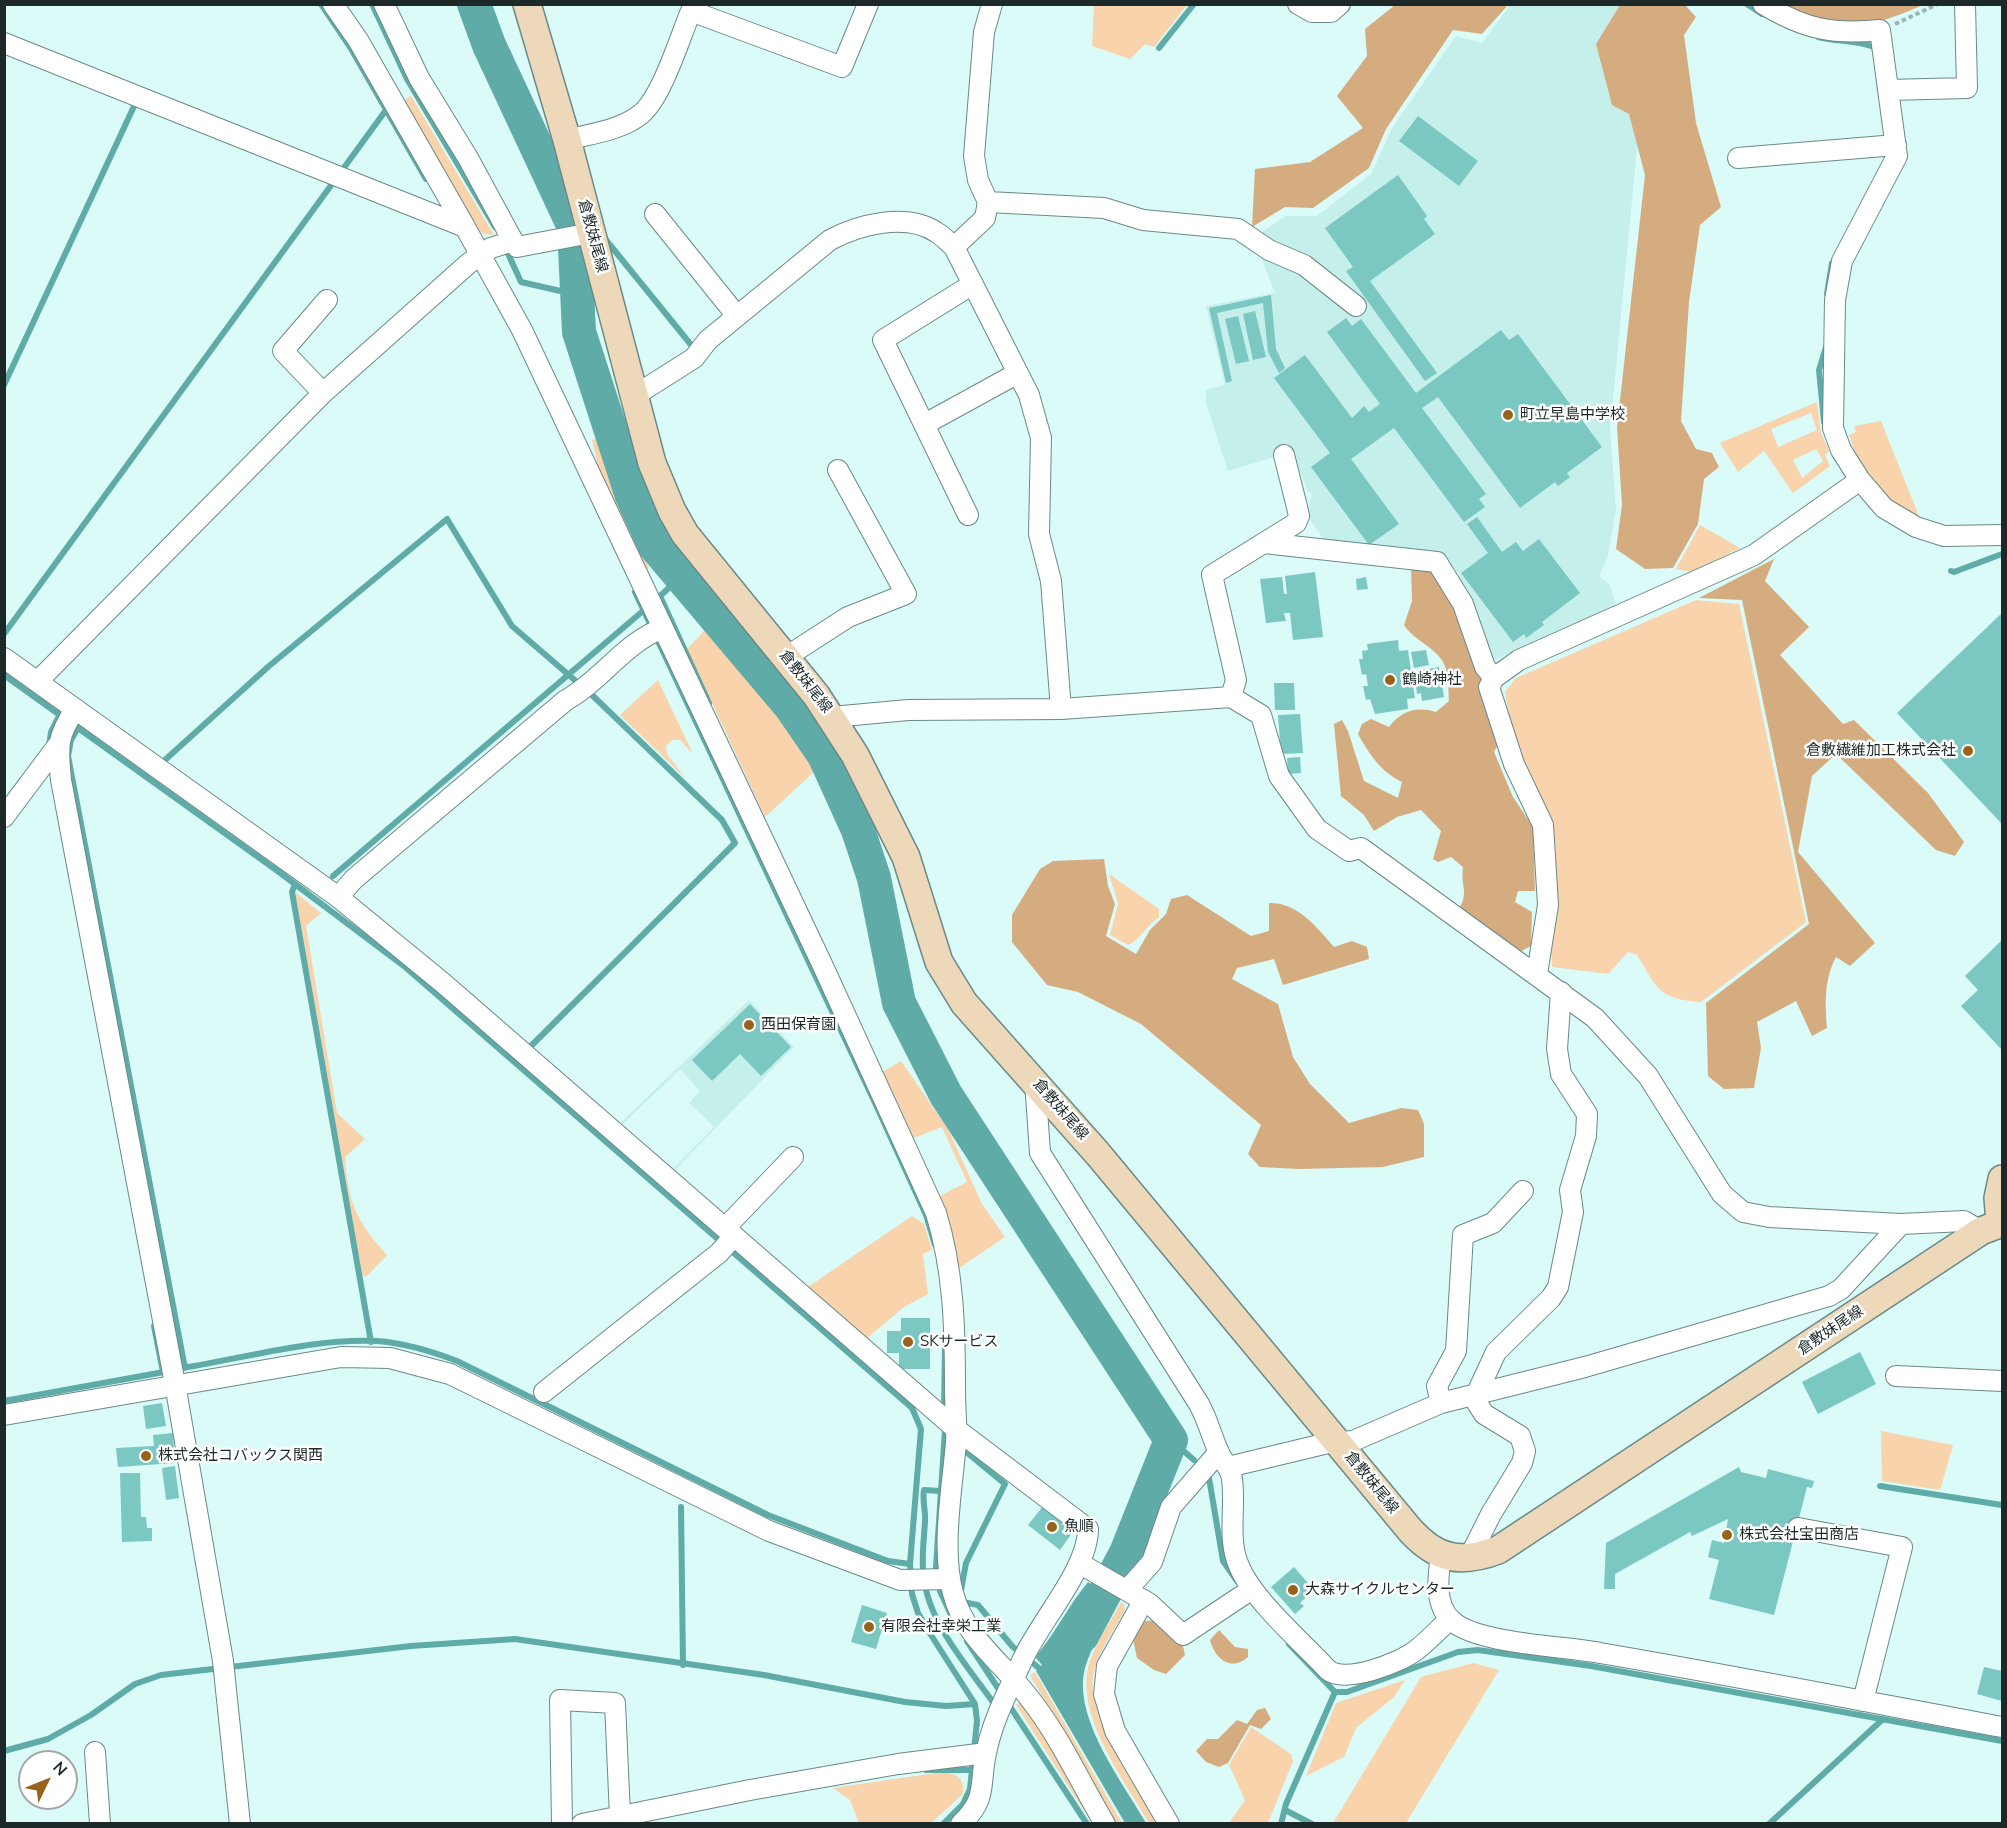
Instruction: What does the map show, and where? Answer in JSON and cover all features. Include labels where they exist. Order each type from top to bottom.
[{"type":"main road","name":"倉敷妹尾線","points":[[528,4],[567,140],[587,234],[652,463],[672,511],[704,558],[832,717],[906,857],[939,963],[964,1003],[1035,1081],[1420,1540],[1441,1555],[1469,1558],[1489,1554],[1508,1544],[1994,1225]]},
{"type":"main road","points":[[1994,1225],[2002,1179]]},
{"type":"street","points":[[333,4],[357,40],[455,223]]},
{"type":"street","points":[[384,4],[419,78],[468,158],[490,251],[522,330],[657,630],[936,1213],[947,1251],[955,1320],[956,1439],[947,1579],[957,1607],[996,1663],[1009,1692],[1042,1716],[1105,1824]]},
{"type":"street","points":[[567,140],[613,128],[640,115],[654,98],[691,11],[842,68],[868,4]]},
{"type":"street","points":[[954,247],[985,218],[988,202],[978,180],[974,156],[984,33],[992,4]]},
{"type":"street","points":[[1298,4],[1312,12],[1331,12],[1340,4]]},
{"type":"street","points":[[1763,4],[1784,17],[1819,29],[1846,34],[1880,30],[1897,156],[1842,261],[1835,300],[1833,428],[1841,450],[1860,480],[1884,507],[1916,527],[1944,536],[2002,535]]},
{"type":"street","points":[[1888,90],[1967,87],[1965,4]]},
{"type":"street","points":[[4,43],[455,223],[490,251]]},
{"type":"street","points":[[1738,158],[1896,145]]},
{"type":"street","points":[[988,202],[1104,208],[1143,220],[1238,229],[1269,250],[1304,264],[1356,306]]},
{"type":"street","points":[[655,214],[737,316]]},
{"type":"street","points":[[634,396],[694,358],[708,340],[830,240],[847,231],[869,225],[924,226],[936,232],[954,247],[973,284],[1029,395],[1041,438],[1039,534],[1051,581],[1061,709]]},
{"type":"street","points":[[37,682],[323,393],[490,251],[587,234]]},
{"type":"street","points":[[968,515],[883,340],[973,284]]},
{"type":"street","points":[[323,393],[283,351],[327,300]]},
{"type":"street","points":[[925,424],[1018,373]]},
{"type":"street","points":[[1231,697],[1236,680],[1212,575],[1296,523],[1299,516],[1284,455]]},
{"type":"street","points":[[786,657],[848,616],[906,594],[838,470]]},
{"type":"street","points":[[1537,974],[1548,905],[1544,825],[1514,764],[1489,687],[1494,678],[1520,660],[1754,555],[1860,480]]},
{"type":"street","points":[[1264,543],[1437,562],[1463,604],[1485,667],[1494,678]]},
{"type":"street","points":[[338,897],[354,879],[439,806],[566,700],[584,688],[635,642],[657,630]]},
{"type":"street","points":[[4,658],[37,682],[67,724],[338,897],[443,983],[730,1232],[956,1439],[1088,1528],[1088,1544],[1079,1563],[1024,1656],[1009,1692],[976,1754],[983,1793],[976,1808],[961,1824]]},
{"type":"street","points":[[832,717],[909,710],[1061,709],[1231,697],[1261,715],[1279,776],[1317,829],[1349,851],[1361,848],[1595,1018],[1648,1076],[1722,1194],[1743,1212],[1769,1216],[1901,1224],[1964,1221],[1994,1225]]},
{"type":"street","points":[[4,817],[67,724]]},
{"type":"street","points":[[67,724],[63,791],[175,1383],[225,1668],[240,1824]]},
{"type":"street","points":[[1469,1558],[1491,1514],[1522,1463],[1525,1451],[1520,1436],[1484,1414],[1478,1403],[1477,1393],[1496,1352],[1551,1298],[1558,1287],[1574,1212],[1570,1190],[1586,1136],[1587,1114],[1561,1074],[1557,1049],[1561,992]]},
{"type":"street","points":[[1035,1081],[1040,1153],[1199,1404],[1233,1479],[1233,1546],[1246,1593],[1328,1670],[1337,1675],[1362,1673],[1404,1658],[1449,1620]]},
{"type":"street","points":[[544,1392],[719,1253],[730,1232],[793,1157]]},
{"type":"street","points":[[1441,1402],[1437,1386],[1456,1352],[1463,1234],[1493,1223],[1523,1191]]},
{"type":"street","points":[[1123,1587],[1152,1562],[1171,1507],[1224,1460],[1353,1441],[1441,1402],[1585,1367],[1829,1296],[1841,1289],[1901,1224]]},
{"type":"street","points":[[4,1415],[175,1383],[341,1357],[390,1358],[418,1363],[450,1374],[769,1531],[900,1580],[947,1579]]},
{"type":"street","points":[[1896,1376],[2002,1381]]},
{"type":"street","points":[[1798,1528],[1902,1547],[1863,1701]]},
{"type":"street","points":[[1441,1555],[1439,1595],[1449,1620],[1471,1633],[1598,1652],[2002,1727]]},
{"type":"street","points":[[1079,1563],[1144,1600],[1183,1635],[1246,1593]]},
{"type":"street","points":[[1144,1600],[1107,1666],[1104,1694],[1115,1731],[1169,1824]]},
{"type":"street","points":[[562,1824],[560,1700],[615,1703],[620,1816]]},
{"type":"street","points":[[95,1752],[100,1824]]},
{"type":"street","points":[[582,1824],[841,1774],[976,1754]]},
{"type":"path","points":[[1880,30],[1938,4]]},
{"type":"shaded area","points":[[1094,4],[1187,5],[1154,47],[1145,44],[1130,59],[1092,46]]},
{"type":"shaded area","points":[[1395,5],[1508,5],[1482,34],[1453,30],[1386,129],[1369,168],[1313,208],[1285,207],[1252,227],[1255,169],[1310,162],[1363,128],[1337,96],[1367,56],[1365,29]]},
{"type":"shaded area","points":[[1510,5],[1638,5],[1639,101],[1637,148],[1610,430],[1616,510],[1608,556],[1599,576],[1610,585],[1615,603],[1611,608],[1489,662],[1456,579],[1460,575],[1442,555],[1327,544],[1307,515],[1312,494],[1308,491],[1291,452],[1228,471],[1206,403],[1206,390],[1225,385],[1206,306],[1275,293],[1259,251],[1257,235],[1286,216],[1317,216],[1371,174],[1392,128],[1456,36],[1482,43]]},
{"type":"shaded area","points":[[1620,5],[1685,5],[1696,17],[1684,35],[1696,123],[1721,207],[1700,225],[1689,302],[1681,421],[1696,449],[1712,453],[1719,467],[1704,479],[1698,524],[1673,568],[1645,569],[1616,549],[1622,505],[1617,427],[1645,175],[1629,114],[1612,105],[1596,44]]},
{"type":"shaded area","points":[[1782,5],[1923,5],[1884,20],[1852,24],[1821,19]]},
{"type":"shaded area","points":[[411,96],[494,235],[484,234],[475,227],[397,104]]},
{"type":"shaded area","points":[[1817,402],[1821,433],[1829,451],[1825,455],[1830,466],[1793,493],[1764,451],[1738,472],[1720,443]],"holes":[[[1811,413],[1817,430],[1778,447],[1771,429]],[[1816,449],[1823,461],[1802,478],[1793,460]]]},
{"type":"shaded area","points":[[1881,421],[1920,519],[1894,502],[1875,485],[1854,451],[1849,435],[1856,432],[1854,426]]},
{"type":"shaded area","points":[[598,438],[625,519],[649,567],[646,571],[602,483],[592,440]]},
{"type":"shaded area","points":[[1700,525],[1740,548],[1692,572],[1676,569]]},
{"type":"shaded area","points":[[1774,559],[1765,581],[1809,627],[1780,655],[1843,724],[1854,720],[1928,793],[1964,842],[1955,856],[1936,850],[1836,754],[1812,776],[1798,852],[1875,943],[1850,966],[1836,957],[1829,974],[1826,991],[1827,1028],[1812,1036],[1796,1001],[1757,1022],[1761,1048],[1754,1088],[1724,1089],[1708,1076],[1706,1003],[1809,924],[1742,600],[1699,598]]},
{"type":"shaded area","points":[[1411,566],[1432,566],[1466,623],[1481,680],[1501,739],[1494,752],[1513,797],[1533,827],[1535,891],[1518,891],[1515,902],[1532,912],[1531,946],[1518,953],[1458,911],[1464,893],[1463,867],[1451,857],[1438,862],[1433,859],[1441,831],[1421,810],[1397,817],[1374,831],[1364,815],[1341,796],[1334,724],[1342,720],[1348,731],[1364,781],[1398,798],[1402,782],[1382,768],[1371,756],[1358,734],[1362,724],[1371,719],[1389,727],[1399,717],[1410,711],[1436,712],[1449,701],[1447,674],[1442,660],[1404,625],[1412,601]]},
{"type":"shaded area","points":[[1696,600],[1739,604],[1806,922],[1701,1002],[1687,1001],[1667,995],[1655,984],[1637,955],[1628,952],[1608,974],[1552,967],[1546,810],[1511,731],[1505,692],[1516,678]]},
{"type":"shaded area","points":[[705,630],[781,718],[815,771],[765,817],[687,649]]},
{"type":"shaded area","points":[[658,680],[693,754],[680,740],[672,740],[666,746],[667,754],[686,779],[620,715]]},
{"type":"shaded area","points":[[1104,859],[1108,886],[1115,904],[1106,936],[1136,954],[1150,930],[1166,914],[1171,899],[1187,895],[1251,936],[1269,931],[1269,903],[1289,907],[1306,917],[1334,947],[1352,941],[1367,947],[1369,959],[1283,985],[1274,959],[1237,968],[1232,979],[1278,1004],[1293,1057],[1310,1084],[1349,1123],[1401,1108],[1418,1110],[1424,1124],[1424,1157],[1383,1167],[1299,1169],[1260,1167],[1248,1154],[1261,1125],[1141,1024],[1078,992],[1047,985],[1012,942],[1012,915],[1040,869],[1053,861]]},
{"type":"shaded area","points":[[1109,874],[1159,909],[1159,917],[1128,945],[1110,935],[1118,904]]},
{"type":"shaded area","points":[[295,892],[321,913],[306,926],[337,1113],[365,1139],[345,1157],[351,1199],[368,1232],[387,1255],[366,1277],[362,1274]]},
{"type":"shaded area","points":[[749,1000],[794,1047],[672,1173],[618,1125]],"holes":[[[680,1069],[700,1091],[689,1103],[714,1127],[672,1170],[621,1126]]]},
{"type":"shaded area","points":[[901,1061],[948,1129],[982,1204],[1005,1237],[955,1271],[936,1198],[967,1182],[942,1127],[909,1140],[882,1078],[882,1072]]},
{"type":"shaded area","points":[[912,1216],[924,1224],[932,1250],[923,1254],[928,1294],[904,1307],[866,1339],[808,1287]]},
{"type":"shaded area","points":[[1881,1431],[1953,1445],[1940,1490],[1882,1481]]},
{"type":"shaded area","points":[[1121,1602],[1125,1610],[1099,1656],[1094,1672],[1093,1689],[1096,1708],[1125,1770],[1157,1823],[1149,1823],[1105,1749],[1096,1728],[1086,1688],[1090,1660]]},
{"type":"shaded area","points":[[1159,1620],[1183,1646],[1185,1655],[1166,1674],[1154,1670],[1137,1658],[1133,1639],[1145,1621]]},
{"type":"shaded area","points":[[1219,1630],[1235,1647],[1248,1649],[1248,1657],[1236,1663],[1220,1658],[1210,1640]]},
{"type":"shaded area","points":[[1473,1663],[1499,1670],[1406,1823],[1333,1823],[1421,1677]]},
{"type":"shaded area","points":[[1035,1672],[1122,1823],[1115,1823],[1030,1675]]},
{"type":"shaded area","points":[[1405,1680],[1394,1697],[1356,1728],[1344,1757],[1306,1776],[1336,1703]]},
{"type":"shaded area","points":[[1022,1701],[1100,1823],[1092,1823],[1016,1705]]},
{"type":"shaded area","points":[[1265,1708],[1271,1719],[1261,1729],[1250,1725],[1228,1763],[1219,1767],[1206,1762],[1196,1751],[1207,1739],[1218,1739],[1237,1720],[1247,1724],[1257,1710]]},
{"type":"shaded area","points":[[1251,1727],[1291,1754],[1293,1761],[1268,1823],[1229,1823],[1245,1800],[1229,1765]]},
{"type":"shaded area","points":[[943,1772],[959,1778],[963,1784],[963,1794],[931,1823],[859,1823],[850,1800],[833,1788]]},
{"type":"water","points":[[1088,1582],[1118,1602],[1095,1643],[1085,1668],[1083,1687],[1086,1708],[1102,1749],[1146,1823],[1125,1823],[1036,1671],[1042,1665],[1035,1657]]},
{"type":"building","points":[[1418,116],[1478,161],[1459,186],[1399,141]]},
{"type":"building","points":[[1398,175],[1427,216],[1424,219],[1435,234],[1370,281],[1437,373],[1425,381],[1346,271],[1353,267],[1325,228]]},
{"type":"building","points":[[1271,295],[1276,349],[1285,368],[1279,373],[1268,352],[1263,303],[1217,313],[1232,381],[1226,383],[1209,308]]},
{"type":"building","points":[[1255,311],[1266,357],[1253,360],[1243,314]]},
{"type":"building","points":[[1238,316],[1249,361],[1236,364],[1225,319]]},
{"type":"building","points":[[1346,318],[1352,326],[1361,319],[1416,393],[1501,330],[1509,340],[1518,334],[1602,447],[1567,473],[1570,477],[1558,486],[1555,482],[1520,508],[1438,397],[1422,408],[1486,494],[1479,499],[1485,507],[1464,522],[1394,428],[1351,459],[1399,524],[1369,545],[1311,467],[1330,453],[1274,378],[1305,355],[1352,418],[1364,406],[1369,412],[1380,404],[1327,332]]},
{"type":"building","points":[[1477,517],[1502,552],[1516,542],[1523,551],[1539,539],[1580,593],[1542,622],[1544,625],[1526,638],[1524,634],[1513,642],[1461,573],[1488,553],[1467,524]]},
{"type":"building","points":[[1315,572],[1323,637],[1293,640],[1290,613],[1284,613],[1286,621],[1266,623],[1260,579],[1282,577],[1284,594],[1287,594],[1285,576]]},
{"type":"building","points":[[1366,577],[1368,589],[1357,590],[1356,579]]},
{"type":"building","name":"倉敷繊維加工株式会社","points":[[2002,613],[2002,824],[1897,713]]},
{"type":"building","name":"鶴崎神社","points":[[1398,640],[1399,651],[1408,650],[1415,698],[1407,699],[1408,709],[1375,714],[1370,699],[1366,700],[1363,686],[1368,686],[1366,674],[1362,675],[1359,659],[1363,659],[1362,651],[1368,650],[1367,644]]},
{"type":"building","points":[[1426,650],[1429,665],[1414,668],[1411,652]]},
{"type":"building","points":[[1439,667],[1444,697],[1422,701],[1421,693],[1417,694],[1415,677],[1418,676],[1418,671]]},
{"type":"building","points":[[1274,683],[1294,683],[1295,710],[1275,710]]},
{"type":"building","points":[[1300,714],[1303,753],[1281,754],[1278,715]]},
{"type":"building","points":[[1300,757],[1301,773],[1288,774],[1287,758]]},
{"type":"building","points":[[2002,940],[2002,1050],[1961,1006],[1978,990],[1965,976]]},
{"type":"building","name":"西田保育園","points":[[750,1004],[791,1047],[761,1076],[740,1054],[712,1081],[692,1060]]},
{"type":"building","name":"SKサービス","points":[[901,1318],[930,1318],[930,1369],[899,1369],[899,1353],[887,1353],[887,1331],[901,1331]]},
{"type":"building","points":[[1860,1352],[1876,1384],[1818,1414],[1802,1382]]},
{"type":"building","points":[[162,1403],[166,1426],[146,1429],[143,1406]]},
{"type":"building","name":"株式会社コバックス関西","points":[[173,1433],[175,1463],[118,1467],[116,1448],[154,1446],[153,1435]]},
{"type":"building","points":[[175,1466],[179,1498],[166,1500],[162,1468]]},
{"type":"building","points":[[1739,1467],[1741,1472],[1766,1478],[1768,1469],[1814,1481],[1812,1488],[1807,1487],[1774,1615],[1709,1599],[1719,1560],[1708,1557],[1712,1540],[1724,1543],[1728,1519],[1692,1536],[1690,1532],[1615,1574],[1615,1589],[1604,1589],[1606,1543]]},
{"type":"building","points":[[120,1473],[140,1473],[141,1517],[146,1517],[147,1528],[152,1528],[152,1541],[122,1542]]},
{"type":"building","points":[[1044,1505],[1075,1529],[1060,1550],[1028,1525]]},
{"type":"building","points":[[1294,1567],[1314,1590],[1300,1603],[1304,1606],[1295,1614],[1271,1587]]},
{"type":"building","points":[[862,1605],[887,1613],[876,1649],[851,1642]]},
{"type":"building","points":[[1984,1667],[2002,1671],[2002,1701],[1977,1694]]},
{"type":"waterway","points":[[321,4],[350,47],[426,179]]},
{"type":"waterway","points":[[372,4],[407,79],[495,227]]},
{"type":"waterway","points":[[474,4],[489,45],[574,227],[579,332],[632,496],[655,546],[791,707],[824,755],[858,830],[874,878],[899,1003],[946,1095],[1171,1440],[1126,1553],[1082,1636]]},
{"type":"waterway","points":[[1159,48],[1194,4]]},
{"type":"waterway","points":[[1747,4],[1762,14]]},
{"type":"waterway","points":[[1818,37],[1867,45],[1874,47],[1875,51]]},
{"type":"waterway","points":[[4,385],[136,102]]},
{"type":"waterway","points":[[4,634],[386,110]]},
{"type":"waterway","points":[[606,240],[692,346]]},
{"type":"waterway","points":[[505,247],[521,282],[578,295]]},
{"type":"waterway","points":[[1827,294],[1832,263]]},
{"type":"waterway","points":[[1824,422],[1819,370],[1826,347]]},
{"type":"waterway","points":[[166,759],[269,666],[447,519],[512,626],[592,695],[722,820],[735,843],[530,1047]]},
{"type":"waterway","points":[[1951,571],[1954,572],[2002,554]]},
{"type":"waterway","points":[[681,577],[660,596],[709,703]]},
{"type":"waterway","points":[[635,592],[876,1105],[926,1215],[935,1245]]},
{"type":"waterway","points":[[333,876],[644,610]]},
{"type":"waterway","points":[[4,675],[279,872],[404,966],[912,1408],[921,1429],[910,1564],[912,1594],[918,1613],[975,1704],[977,1721],[970,1789],[963,1804],[943,1824]]},
{"type":"waterway","points":[[49,747],[51,732],[60,714]]},
{"type":"waterway","points":[[78,728],[71,740],[68,756],[185,1368]]},
{"type":"waterway","points":[[295,884],[292,892],[371,1342]]},
{"type":"waterway","points":[[154,1326],[163,1372]]},
{"type":"waterway","points":[[182,1368],[329,1343],[377,1341],[418,1348],[457,1361],[768,1515],[888,1561],[910,1564]]},
{"type":"waterway","points":[[944,1408],[945,1347]]},
{"type":"waterway","points":[[4,1401],[164,1372]]},
{"type":"waterway","points":[[945,1430],[936,1567],[940,1591],[952,1617]]},
{"type":"waterway","points":[[1171,1440],[1194,1460]]},
{"type":"waterway","points":[[959,1446],[1005,1484],[966,1563],[960,1596],[963,1602],[978,1605],[1012,1646],[1045,1673]]},
{"type":"waterway","points":[[1209,1478],[1223,1561],[1237,1581]]},
{"type":"waterway","points":[[1880,1486],[2002,1505]]},
{"type":"waterway","points":[[940,1491],[924,1490],[925,1587],[931,1605],[949,1641],[995,1705]]},
{"type":"waterway","points":[[681,1507],[683,1665]]},
{"type":"waterway","points":[[4,1751],[48,1739],[91,1715],[135,1684],[161,1675],[411,1646],[515,1639],[764,1675],[905,1702],[946,1706],[975,1704]]},
{"type":"waterway","points":[[967,1641],[1087,1824]]},
{"type":"waterway","points":[[1289,1644],[1335,1692],[1347,1692],[1458,1652],[1478,1650],[1591,1666],[2002,1741]]},
{"type":"waterway","points":[[1281,1824],[1286,1804],[1335,1692]]},
{"type":"waterway","points":[[1769,1824],[1883,1719]]},
{"type":"waterway","points":[[926,1770],[970,1770]]},
{"type":"waterway","points":[[1287,1811],[1312,1824]]},
{"type":"place","name":"町立早島中学校","points":[[1508,415]]},
{"type":"place","name":"鶴崎神社","points":[[1390,680]]},
{"type":"place","name":"倉敷繊維加工株式会社","points":[[1968,751]]},
{"type":"place","name":"西田保育園","points":[[749,1025]]},
{"type":"place","name":"SKサービス","points":[[908,1342]]},
{"type":"place","name":"株式会社コバックス関西","points":[[146,1456]]},
{"type":"place","name":"魚順","points":[[1052,1527]]},
{"type":"place","name":"株式会社宝田商店","points":[[1727,1535]]},
{"type":"place","name":"大森サイクルセンター","points":[[1293,1590]]},
{"type":"place","name":"有限会社幸栄工業","points":[[869,1627]]}]
